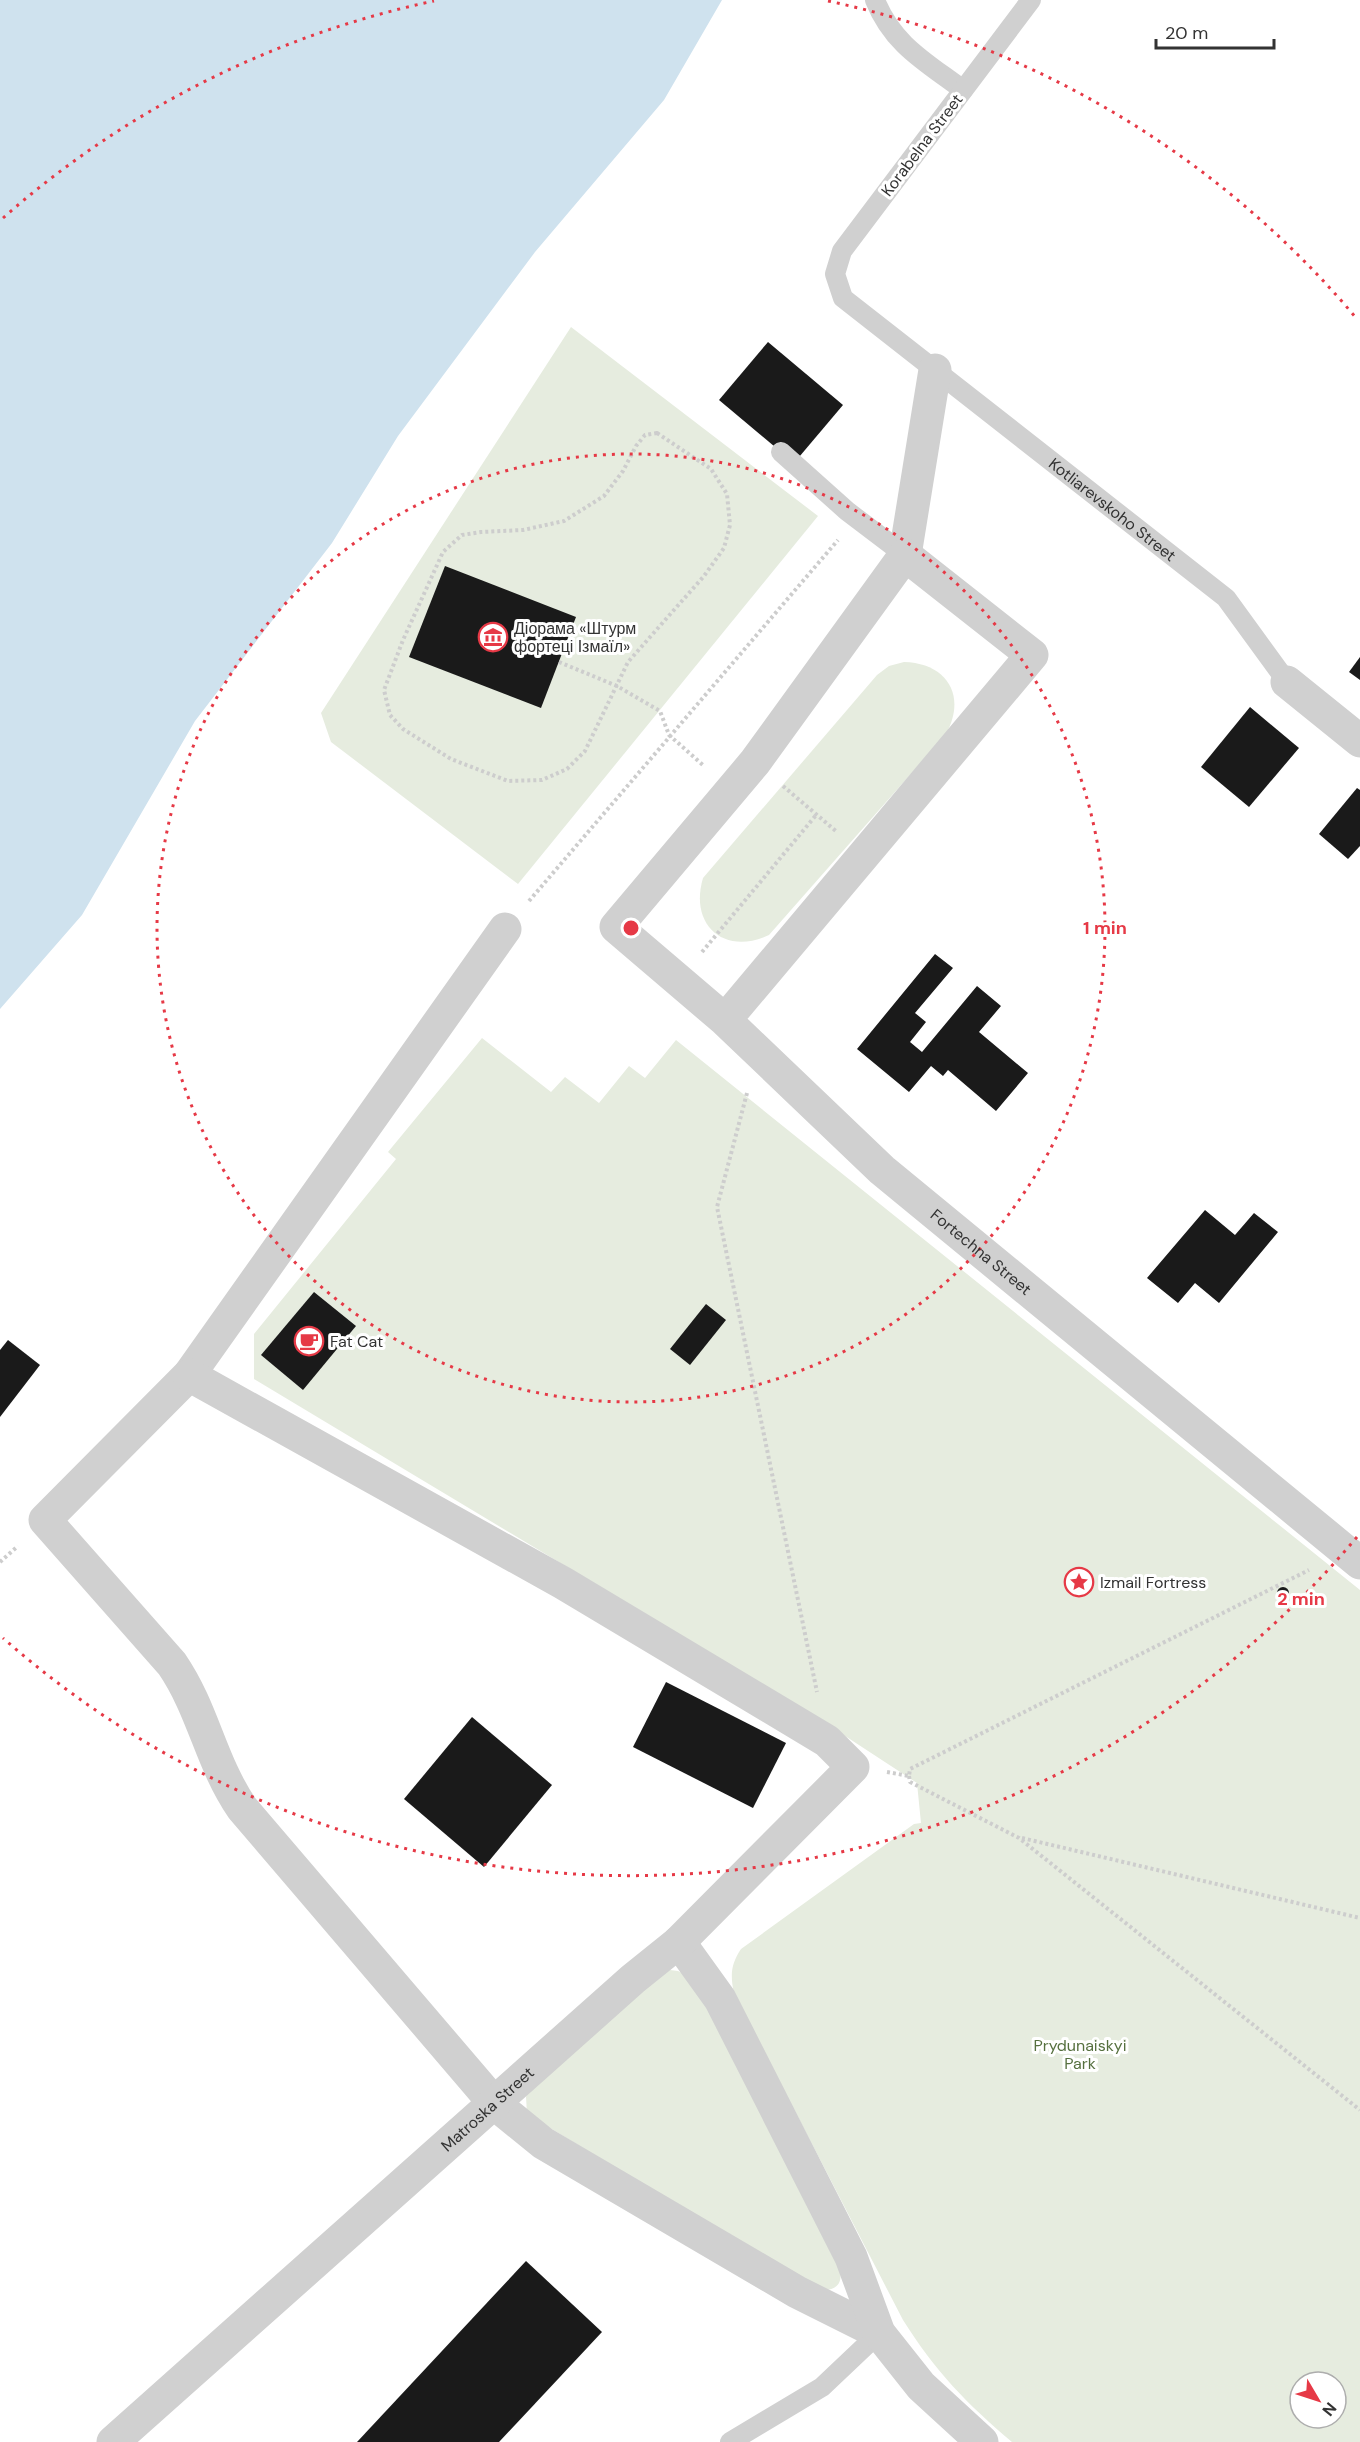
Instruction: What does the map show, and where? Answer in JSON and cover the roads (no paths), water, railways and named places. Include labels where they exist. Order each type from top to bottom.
[{"type":"street","points":[[725,1020],[1032,655],[904,555],[935,370]]},
{"type":"street","name":"Fortechna Street","points":[[904,555],[755,762],[616,927],[725,1020],[882,1170],[1355,1550]]},
{"type":"street","name":"Kotliarevskoho Street","points":[[1287,682],[1360,741]]},
{"type":"street","points":[[505,929],[189,1375],[45,1520],[172,1664],[194,1701],[218,1767],[242,1808],[495,2104],[543,2143],[797,2292],[879,2333]]},
{"type":"street","name":"Matroska Street","points":[[113,2442],[633,1979],[678,1942],[853,1767],[827,1741],[563,1583],[189,1375]]},
{"type":"street","points":[[678,1942],[720,1999],[851,2257],[879,2333],[921,2386],[982,2442]]},
{"type":"lane","points":[[875,0],[883,19],[900,43],[963,90]]},
{"type":"lane","name":"Korabelna Street","points":[[843,298],[835,274],[842,251],[1031,0]]},
{"type":"lane","name":"Kotliarevskoho Street","points":[[843,298],[1226,598],[1287,682]]},
{"type":"lane","points":[[781,452],[847,511],[904,555]]},
{"type":"lane","points":[[730,2442],[822,2387],[879,2333]]},
{"type":"water","points":[[0,0],[722,0],[664,100],[535,252],[398,436],[332,543],[195,721],[82,915],[0,1009]]},
{"type":"place","name":"Діорама «Штурм фортеці Ізмаїл»","points":[[493,637]]},
{"type":"place","name":"Fat Cat","points":[[309,1341]]},
{"type":"place","name":"Izmail Fortress","points":[[1079,1582]]},
{"type":"park label","name":"Prydunaiskyi Park","points":[[1080,2054]]}]
